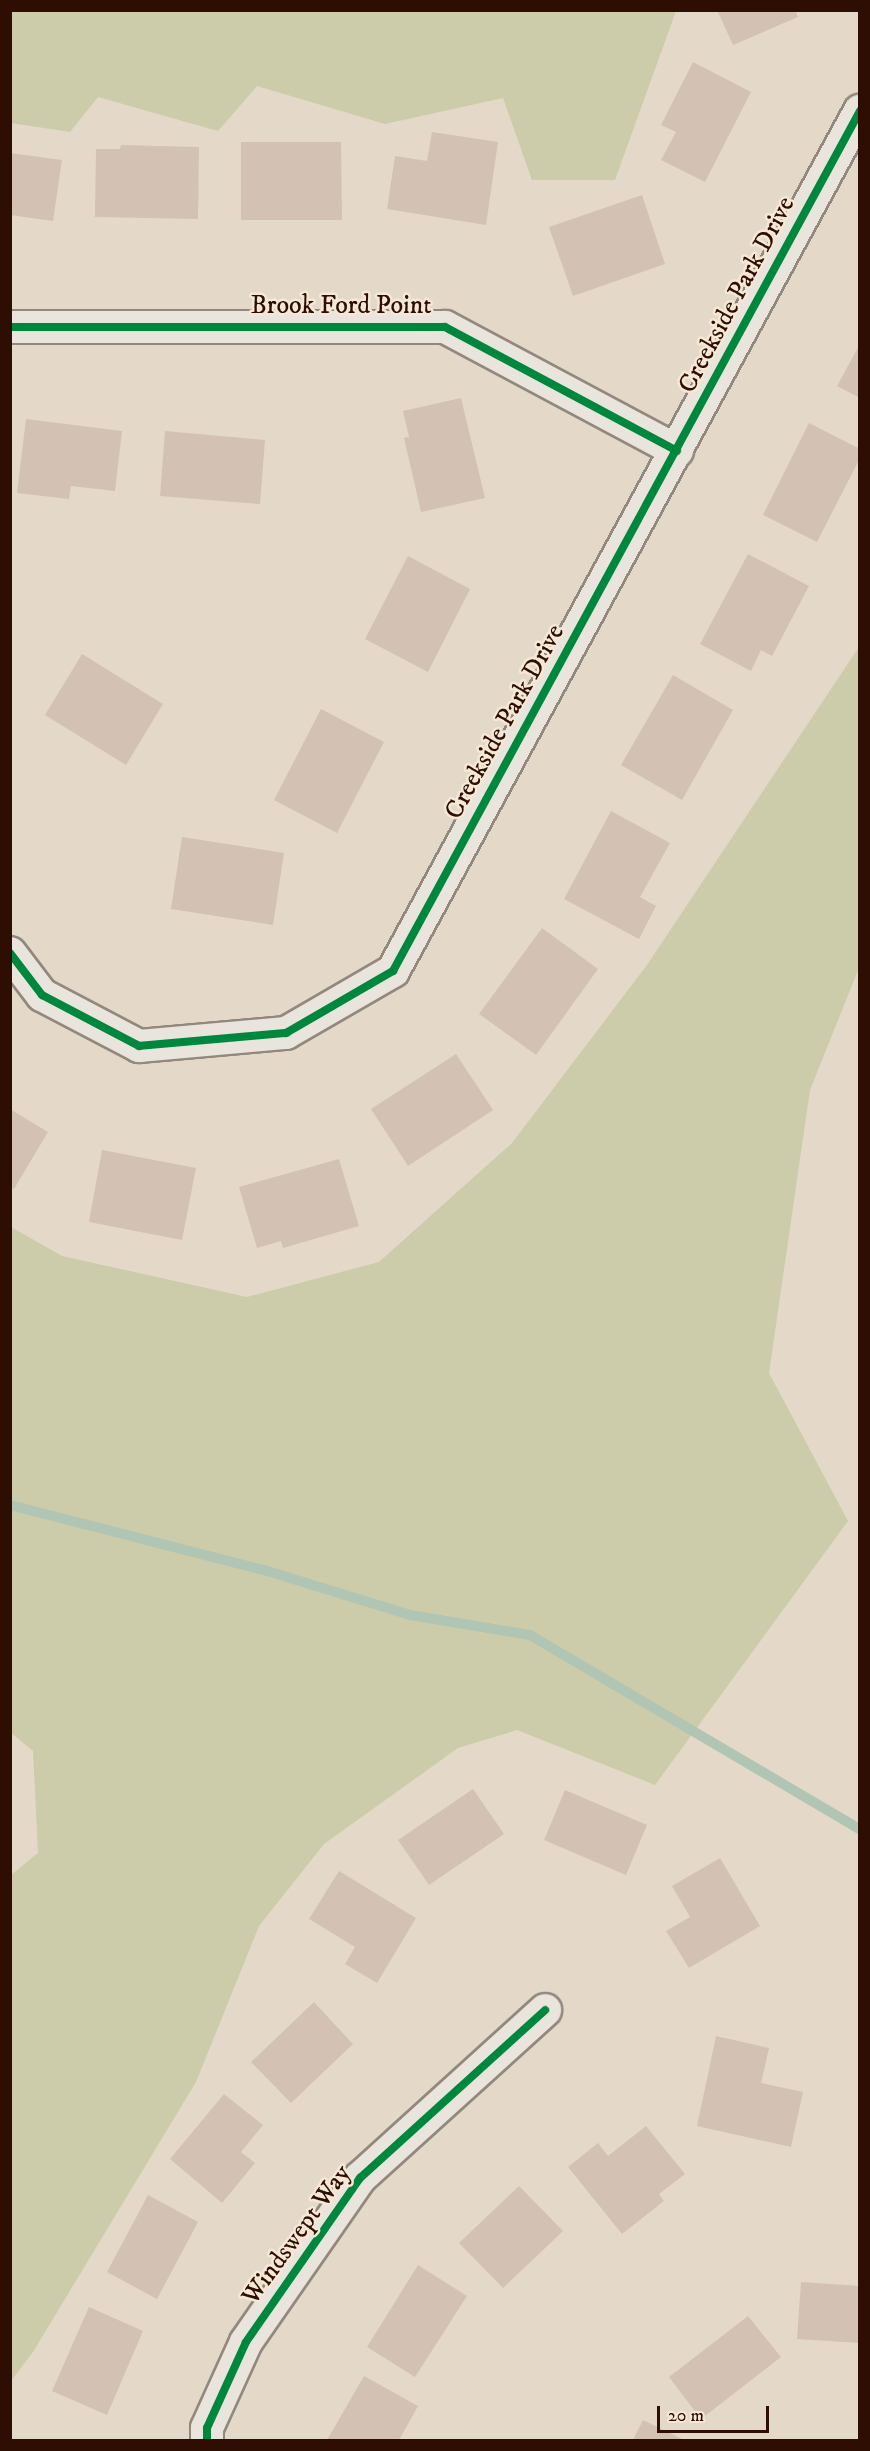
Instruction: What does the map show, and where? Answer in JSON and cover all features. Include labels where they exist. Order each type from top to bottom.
[{"type":"street","name":"Creekside Park Drive","points":[[10,953],[42,995],[139,1046],[285,1033],[393,970],[860,111]]},
{"type":"street","name":"Brook Ford Point","points":[[10,327],[445,327],[677,451]]},
{"type":"street","name":"Windswept Way","points":[[207,2440],[207,2428],[246,2342],[360,2178],[545,2010]]},
{"type":"green space","points":[[10,11],[676,11],[615,180],[532,180],[503,98],[385,124],[257,86],[218,131],[98,97],[70,132],[11,123]]},
{"type":"green space","points":[[859,647],[859,968],[810,1090],[769,1373],[848,1521],[655,1785],[517,1730],[458,1748],[324,1844],[259,1926],[196,2082],[33,2352],[11,2381],[11,1875],[38,1853],[33,1751],[10,1732],[11,1227],[62,1256],[247,1297],[379,1262],[512,1143],[647,965]]},
{"type":"building","points":[[717,10],[795,10],[798,17],[733,45]]},
{"type":"building","points":[[693,62],[751,92],[705,182],[661,160],[676,132],[661,125]]},
{"type":"building","points":[[432,132],[498,142],[486,225],[387,209],[395,156],[427,161]]},
{"type":"building","points":[[241,142],[341,142],[342,220],[241,220]]},
{"type":"building","points":[[121,145],[199,147],[198,219],[95,217],[96,149],[120,149]]},
{"type":"building","points":[[10,153],[62,160],[53,221],[10,215]]},
{"type":"building","points":[[642,195],[665,264],[573,296],[549,227]]},
{"type":"building","points":[[860,344],[860,398],[837,386]]},
{"type":"building","points":[[461,398],[485,498],[421,512],[404,438],[409,437],[403,411]]},
{"type":"building","points":[[26,419],[122,431],[115,491],[71,486],[69,499],[17,493]]},
{"type":"building","points":[[809,423],[860,449],[860,458],[817,542],[763,515]]},
{"type":"building","points":[[165,431],[265,440],[260,504],[160,496]]},
{"type":"building","points":[[748,554],[809,586],[772,656],[761,650],[751,671],[700,644]]},
{"type":"building","points":[[408,556],[470,589],[428,672],[365,639]]},
{"type":"building","points":[[82,654],[163,704],[126,765],[45,715]]},
{"type":"building","points":[[673,675],[733,710],[682,800],[621,765]]},
{"type":"building","points":[[321,709],[384,742],[337,833],[274,800]]},
{"type":"building","points":[[611,811],[670,843],[640,897],[656,906],[639,939],[564,899]]},
{"type":"building","points":[[182,837],[284,853],[273,925],[171,909]]},
{"type":"building","points":[[542,928],[598,969],[536,1055],[479,1014]]},
{"type":"building","points":[[456,1054],[493,1110],[408,1166],[371,1109]]},
{"type":"building","points":[[10,1109],[48,1132],[14,1189],[10,1187]]},
{"type":"building","points":[[102,1150],[196,1168],[182,1240],[89,1222]]},
{"type":"building","points":[[339,1159],[359,1226],[283,1248],[281,1241],[257,1248],[239,1187]]},
{"type":"building","points":[[473,1789],[504,1834],[429,1885],[398,1840]]},
{"type":"building","points":[[565,1790],[647,1825],[626,1875],[544,1840]]},
{"type":"building","points":[[720,1858],[760,1926],[689,1968],[666,1931],[690,1917],[672,1886]]},
{"type":"building","points":[[339,1871],[416,1918],[377,1983],[345,1964],[355,1947],[309,1919]]},
{"type":"building","points":[[314,2002],[353,2044],[291,2103],[251,2062]]},
{"type":"building","points":[[716,2036],[769,2048],[761,2083],[803,2092],[791,2147],[697,2126]]},
{"type":"building","points":[[224,2094],[263,2125],[241,2152],[255,2163],[222,2203],[170,2159]]},
{"type":"building","points":[[646,2126],[685,2174],[659,2194],[664,2201],[622,2234],[568,2167],[598,2143],[608,2156]]},
{"type":"building","points":[[519,2186],[563,2231],[503,2288],[459,2243]]},
{"type":"building","points":[[148,2195],[198,2222],[157,2299],[107,2272]]},
{"type":"building","points":[[418,2265],[467,2296],[415,2377],[367,2347]]},
{"type":"building","points":[[801,2282],[860,2286],[860,2343],[797,2339]]},
{"type":"building","points":[[89,2307],[143,2331],[107,2415],[52,2391]]},
{"type":"building","points":[[748,2316],[781,2357],[701,2419],[669,2377]]},
{"type":"building","points":[[364,2376],[418,2406],[399,2440],[327,2440]]},
{"type":"building","points":[[643,2420],[684,2440],[633,2440]]},
{"type":"waterway","points":[[10,1505],[264,1570],[410,1615],[530,1635],[860,1829]]},
{"type":"cycle path","points":[[10,953],[42,995],[139,1046],[286,1033],[393,971],[860,111]]},
{"type":"cycle path","points":[[10,327],[445,327],[677,451]]},
{"type":"cycle path","points":[[207,2440],[207,2428],[246,2342],[360,2178],[545,2010]]}]
